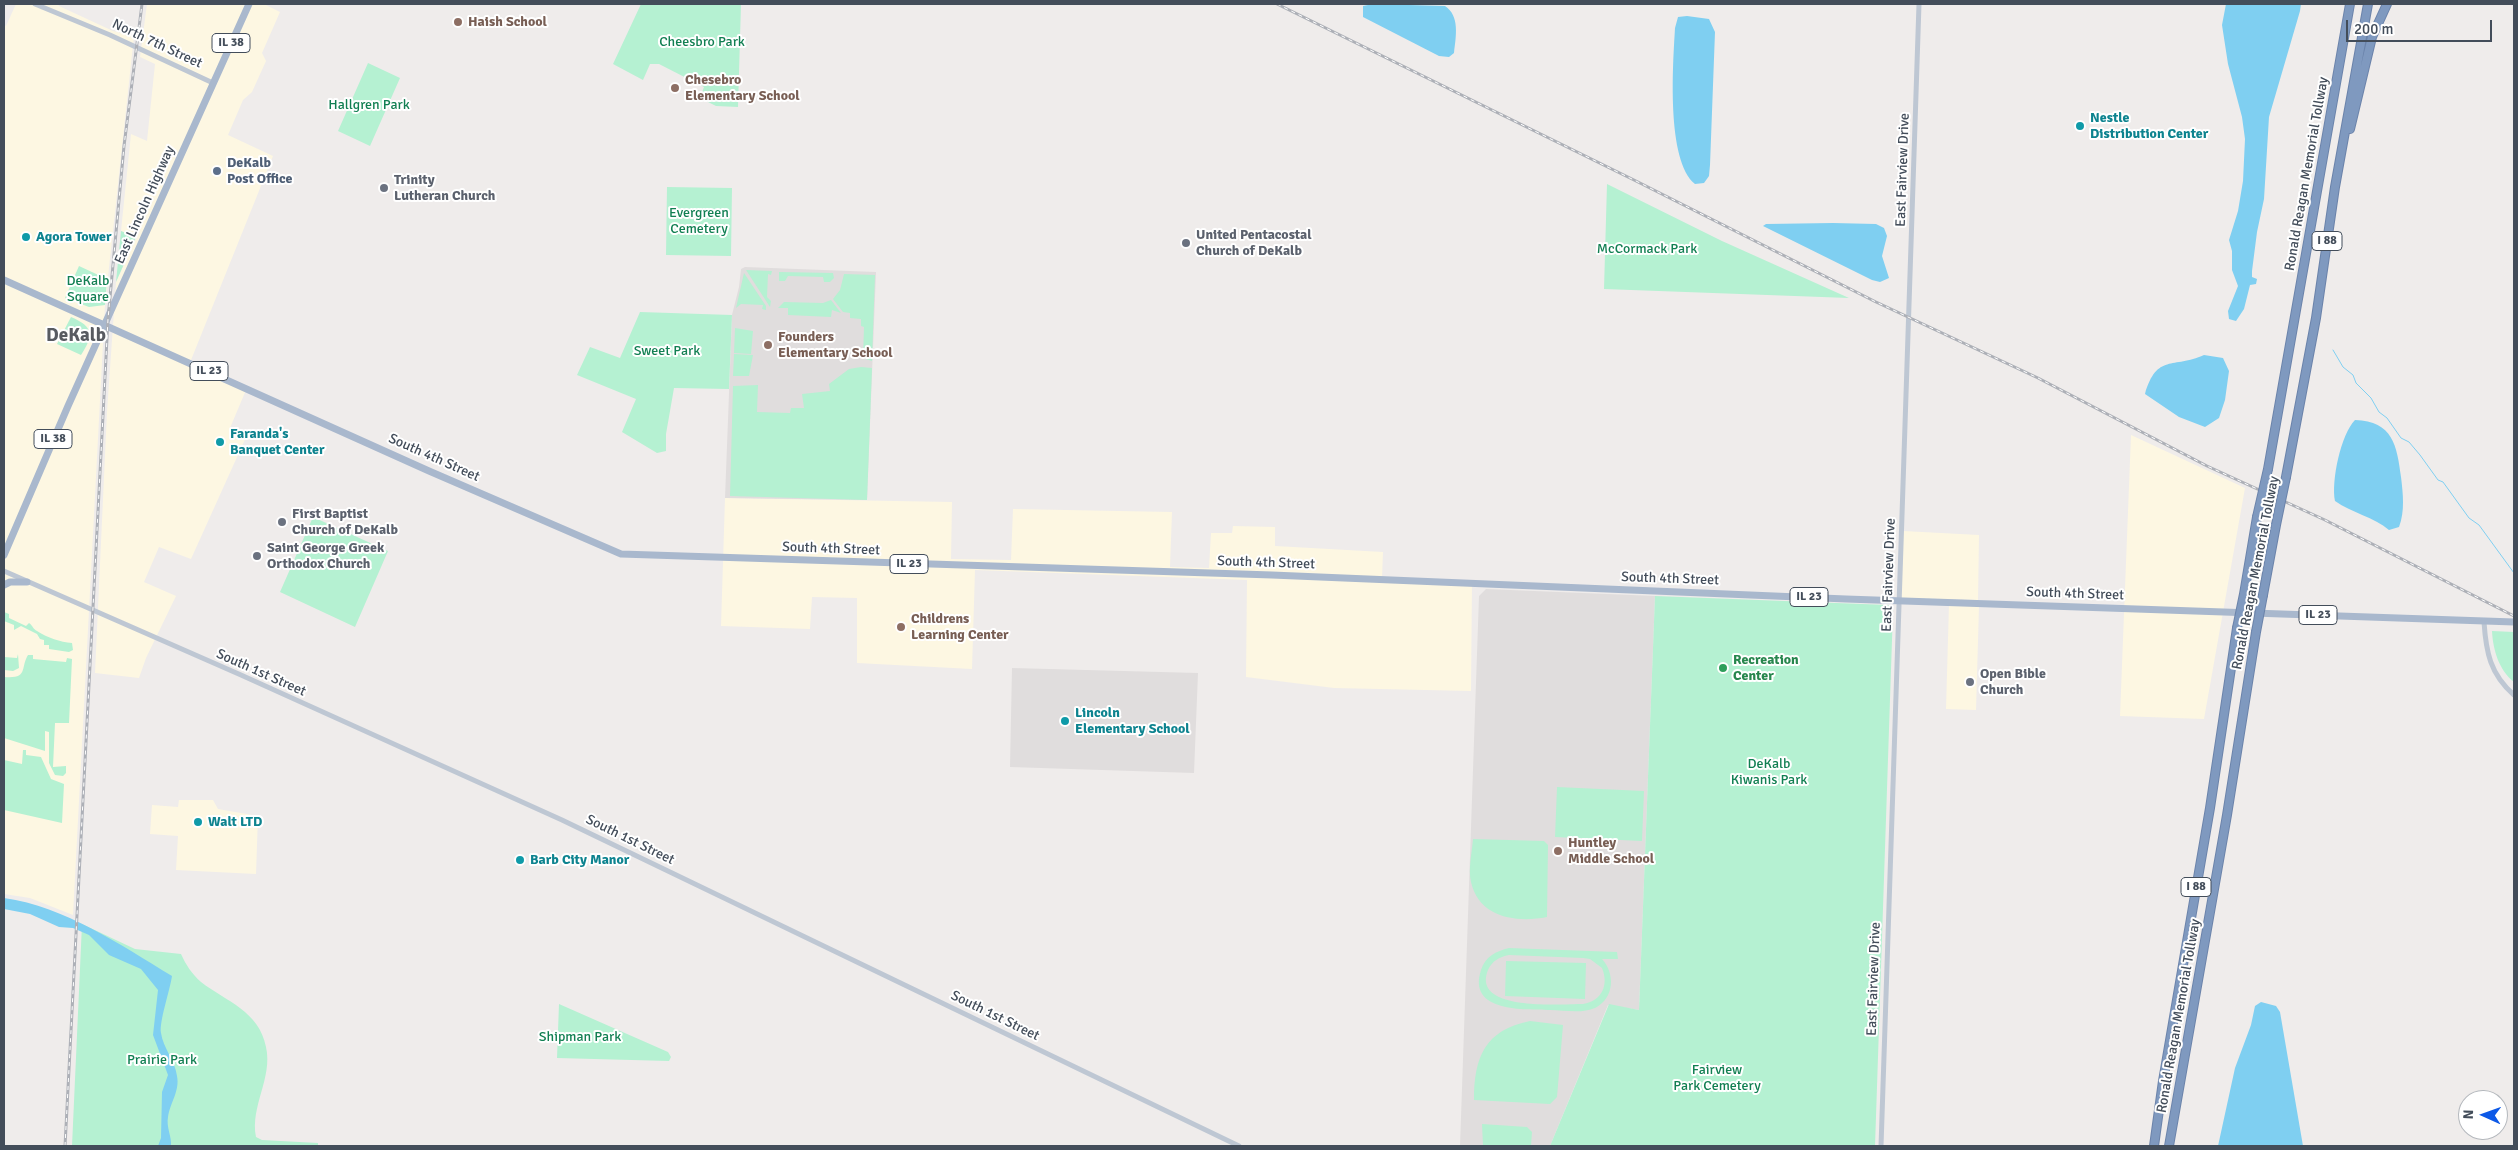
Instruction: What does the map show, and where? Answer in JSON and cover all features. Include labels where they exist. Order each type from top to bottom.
[{"type":"highway","name":"Ronald Reagan Memorial Tollway","points":[[2154,1146],[2163,1081],[2210,808],[2237,628],[2268,469],[2348,4]]},
{"type":"highway","name":"Ronald Reagan Memorial Tollway","points":[[2169,1146],[2226,824],[2256,632],[2316,318],[2335,187],[2368,4]]},
{"type":"highway","points":[[2335,187],[2368,52],[2387,4]]},
{"type":"main road","name":"East Lincoln Highway","points":[[4,554],[249,4]]},
{"type":"main road","name":"South 4th Street","points":[[4,280],[429,471],[621,554],[1272,575],[2514,622]]},
{"type":"main road","points":[[4,585],[10,582],[27,582]]},
{"type":"street","name":"North 7th Street","points":[[35,4],[110,35],[213,83]]},
{"type":"street","name":"East Fairview Drive","points":[[1880,1146],[1919,4]]},
{"type":"street","name":"South 1st Street","points":[[4,571],[161,639],[562,820],[1239,1146]]},
{"type":"street","points":[[2484,622],[2489,662],[2499,679],[2514,695]]},
{"type":"shaded area","points":[[16,4],[58,4],[113,31],[134,36],[105,305],[73,915],[30,898],[4,894],[4,25],[6,26]]},
{"type":"shaded area","points":[[147,4],[264,4],[280,12],[262,53],[266,61],[252,92],[243,100],[228,135],[273,156],[189,365],[246,390],[230,428],[247,435],[191,559],[159,547],[144,582],[176,596],[146,658],[139,678],[95,673],[107,412],[116,282],[136,238],[121,231],[131,134],[147,141],[155,64],[140,57]]},
{"type":"shaded area","points":[[745,267],[876,272],[867,500],[725,498],[732,315],[741,269]]},
{"type":"shaded area","points":[[2131,435],[2245,488],[2204,719],[2120,716]]},
{"type":"shaded area","points":[[725,498],[952,502],[951,559],[1011,560],[1013,509],[1172,512],[1170,567],[1209,568],[1211,533],[1232,533],[1233,526],[1275,527],[1275,546],[1383,552],[1382,578],[1472,582],[1471,691],[1334,688],[1246,677],[1247,580],[975,570],[972,669],[857,663],[857,598],[812,597],[810,629],[721,626]]},
{"type":"shaded area","points":[[1903,531],[1979,535],[1978,600],[1901,598]]},
{"type":"shaded area","name":"Huntley Middle School","points":[[1486,589],[1655,596],[1639,1010],[1608,1005],[1550,1146],[1460,1146],[1479,596]]},
{"type":"shaded area","points":[[1949,604],[1979,606],[1976,710],[1946,709]]},
{"type":"shaded area","points":[[1012,668],[1198,673],[1194,773],[1010,767]]},
{"type":"shaded area","points":[[179,800],[213,800],[218,809],[258,816],[256,874],[176,870],[178,836],[150,834],[152,805],[178,807]]},
{"type":"green space","name":"Cheesbro Park","points":[[641,4],[741,4],[738,107],[716,106],[700,98],[704,87],[659,64],[650,64],[643,80],[613,64]]},
{"type":"green space","name":"Hallgren Park","points":[[368,63],[400,78],[370,146],[338,131]]},
{"type":"green space","name":"McCormack Park","points":[[1607,184],[1722,241],[1849,298],[1604,289]]},
{"type":"green space","name":"Evergreen Cemetery","points":[[667,187],[732,188],[731,256],[666,255]]},
{"type":"green space","points":[[121,231],[136,237],[116,282]]},
{"type":"green space","name":"DeKalb Square","points":[[79,266],[107,279],[105,305],[89,307],[65,298]]},
{"type":"green space","points":[[746,270],[772,271],[771,275],[768,274],[767,297],[771,301],[770,307]]},
{"type":"green space","points":[[779,272],[833,273],[834,278],[830,282],[824,282],[823,277],[788,276],[785,281],[779,281]]},
{"type":"green space","points":[[744,273],[766,306],[766,310],[762,309],[763,305],[741,304],[736,308]]},
{"type":"green space","points":[[844,274],[875,275],[872,361],[863,358],[864,327],[861,326],[861,319],[850,318],[850,313],[843,312],[833,299],[840,290]]},
{"type":"green space","points":[[831,300],[841,313],[832,310],[831,317],[788,315],[788,308],[778,308],[784,302],[823,303]]},
{"type":"green space","name":"Sweet Park","points":[[640,312],[732,315],[729,389],[674,388],[666,434],[666,451],[657,453],[622,432],[636,399],[577,375],[590,347],[620,358]]},
{"type":"green space","points":[[71,317],[84,324],[90,332],[90,337],[81,355],[57,344]]},
{"type":"green space","points":[[735,328],[753,331],[751,354],[734,353]]},
{"type":"green space","points":[[734,354],[753,355],[749,376],[733,376]]},
{"type":"green space","points":[[872,368],[867,500],[730,496],[733,386],[758,385],[757,412],[790,413],[791,408],[804,408],[802,394],[830,391],[829,384],[849,369]]},
{"type":"green space","points":[[313,517],[388,551],[355,627],[280,592]]},
{"type":"green space","name":"DeKalb Kiwanis Park","points":[[1655,596],[1888,605],[1893,610],[1875,1146],[1550,1146],[1609,1004],[1639,1010]]},
{"type":"green space","points":[[4,612],[9,614],[9,618],[26,626],[29,623],[45,636],[72,643],[73,650],[69,652],[49,649],[49,645],[44,645],[44,640],[40,639],[37,634],[21,626],[14,630],[14,625],[4,621]]},
{"type":"green space","points":[[2492,631],[2514,632],[2514,682],[2501,666],[2494,645]]},
{"type":"green space","points":[[18,654],[19,668],[13,671],[4,670],[4,657],[17,658]]},
{"type":"green space","points":[[28,655],[33,655],[33,659],[66,662],[67,658],[72,659],[69,723],[55,723],[53,767],[66,766],[66,773],[63,776],[55,775],[49,763],[49,732],[45,731],[45,751],[4,738],[4,677],[20,674]]},
{"type":"green space","points":[[23,750],[26,750],[26,755],[41,757],[51,779],[64,784],[62,823],[4,810],[4,760],[22,764]]},
{"type":"green space","points":[[1557,787],[1644,791],[1642,841],[1555,837]]},
{"type":"green space","points":[[1473,839],[1544,841],[1548,845],[1547,917],[1535,919],[1512,918],[1501,915],[1482,904],[1475,894],[1470,877]]},
{"type":"green space","name":"Prairie Park","points":[[82,924],[135,949],[181,954],[201,982],[241,1008],[257,1024],[266,1047],[267,1070],[256,1114],[256,1137],[262,1140],[318,1143],[318,1146],[72,1146]]},
{"type":"green space","points":[[1504,949],[1617,952],[1618,959],[1602,959],[1609,971],[1611,985],[1602,1004],[1595,1008],[1578,1011],[1513,1008],[1501,1006],[1490,1001],[1482,994],[1479,984],[1481,970],[1485,961]],"holes":[[[1505,956],[1590,959],[1602,968],[1605,980],[1599,996],[1595,1000],[1583,1004],[1521,1003],[1505,999],[1493,993],[1486,984],[1488,970],[1492,964]]]},
{"type":"green space","points":[[1506,961],[1586,963],[1585,999],[1505,996]]},
{"type":"green space","name":"Shipman Park","points":[[559,1004],[668,1052],[671,1057],[669,1061],[557,1058]]},
{"type":"green space","points":[[1530,1021],[1563,1025],[1557,1097],[1550,1104],[1474,1100],[1476,1071],[1485,1048],[1502,1031]]},
{"type":"green space","points":[[1482,1124],[1527,1127],[1532,1132],[1531,1146],[1483,1146]]},
{"type":"water","points":[[1373,4],[1445,6],[1450,10],[1455,21],[1454,53],[1449,57],[1439,56],[1363,17],[1363,6]]},
{"type":"water","points":[[2226,4],[2301,4],[2269,117],[2264,199],[2252,271],[2252,277],[2257,279],[2256,284],[2250,285],[2244,309],[2236,321],[2229,319],[2228,311],[2238,286],[2232,270],[2232,251],[2229,240],[2238,211],[2243,181],[2245,139],[2242,117],[2228,64],[2222,25]]},
{"type":"water","points":[[1687,16],[1709,19],[1715,32],[1709,176],[1704,183],[1695,184],[1686,172],[1679,155],[1673,110],[1675,28],[1678,17]]},
{"type":"water","points":[[1766,224],[1876,224],[1884,228],[1887,236],[1882,256],[1889,278],[1880,282],[1872,280],[1763,226]]},
{"type":"water","points":[[2204,355],[2223,358],[2229,371],[2225,400],[2219,418],[2205,427],[2179,417],[2145,394],[2150,381],[2161,367]]},
{"type":"water","points":[[2355,420],[2368,421],[2378,425],[2391,437],[2395,446],[2403,496],[2403,509],[2399,527],[2389,530],[2335,501],[2334,482],[2338,458],[2345,436]]},
{"type":"water","points":[[4,898],[49,909],[70,918],[91,928],[172,976],[161,1028],[162,1038],[176,1070],[178,1081],[168,1121],[171,1146],[158,1146],[161,1138],[162,1092],[168,1075],[153,1035],[158,990],[141,969],[109,955],[89,935],[73,928],[59,927],[30,914],[4,909]]},
{"type":"water","points":[[2261,1002],[2276,1006],[2280,1012],[2303,1146],[2218,1146],[2235,1068],[2251,1025],[2255,1006]]},
{"type":"waterway","points":[[2333,350],[2343,367],[2353,375],[2356,383],[2371,398],[2379,412],[2387,418],[2401,438],[2409,442],[2438,480],[2443,482],[2469,518],[2479,525],[2514,573]]},
{"type":"railway","points":[[65,1146],[108,319],[124,146],[142,4]]},
{"type":"railway","points":[[1277,4],[1876,302],[2038,378],[2207,466],[2325,520],[2514,616]]},
{"type":"place","name":"Haish School","points":[[458,22]]},
{"type":"place","name":"Chesebro Elementary School","points":[[675,88]]},
{"type":"place","name":"Nestle Distribution Center","points":[[2080,126]]},
{"type":"place","name":"DeKalb Post Office","points":[[217,171]]},
{"type":"place","name":"Trinity Lutheran Church","points":[[384,188]]},
{"type":"place","name":"Agora Tower","points":[[26,237]]},
{"type":"place","name":"United Pentacostal Church of DeKalb","points":[[1186,243]]},
{"type":"place","name":"Founders Elementary School","points":[[768,345]]},
{"type":"place","name":"Faranda's Banquet Center","points":[[220,442]]},
{"type":"place","name":"First Baptist Church of DeKalb","points":[[282,522]]},
{"type":"place","name":"Saint George Greek Orthodox Church","points":[[257,556]]},
{"type":"place","name":"Childrens Learning Center","points":[[901,627]]},
{"type":"place","name":"Recreation Center","points":[[1723,668]]},
{"type":"place","name":"Open Bible Church","points":[[1970,682]]},
{"type":"place","name":"Lincoln Elementary School","points":[[1065,721]]},
{"type":"place","name":"Walt LTD","points":[[198,822]]},
{"type":"place","name":"Huntley Middle School","points":[[1558,851]]},
{"type":"place","name":"Barb City Manor","points":[[520,860]]},
{"type":"district","name":"DeKalb","points":[[76,336]]},
{"type":"park label","name":"Fairview Park Cemetery","points":[[1717,1078]]}]
